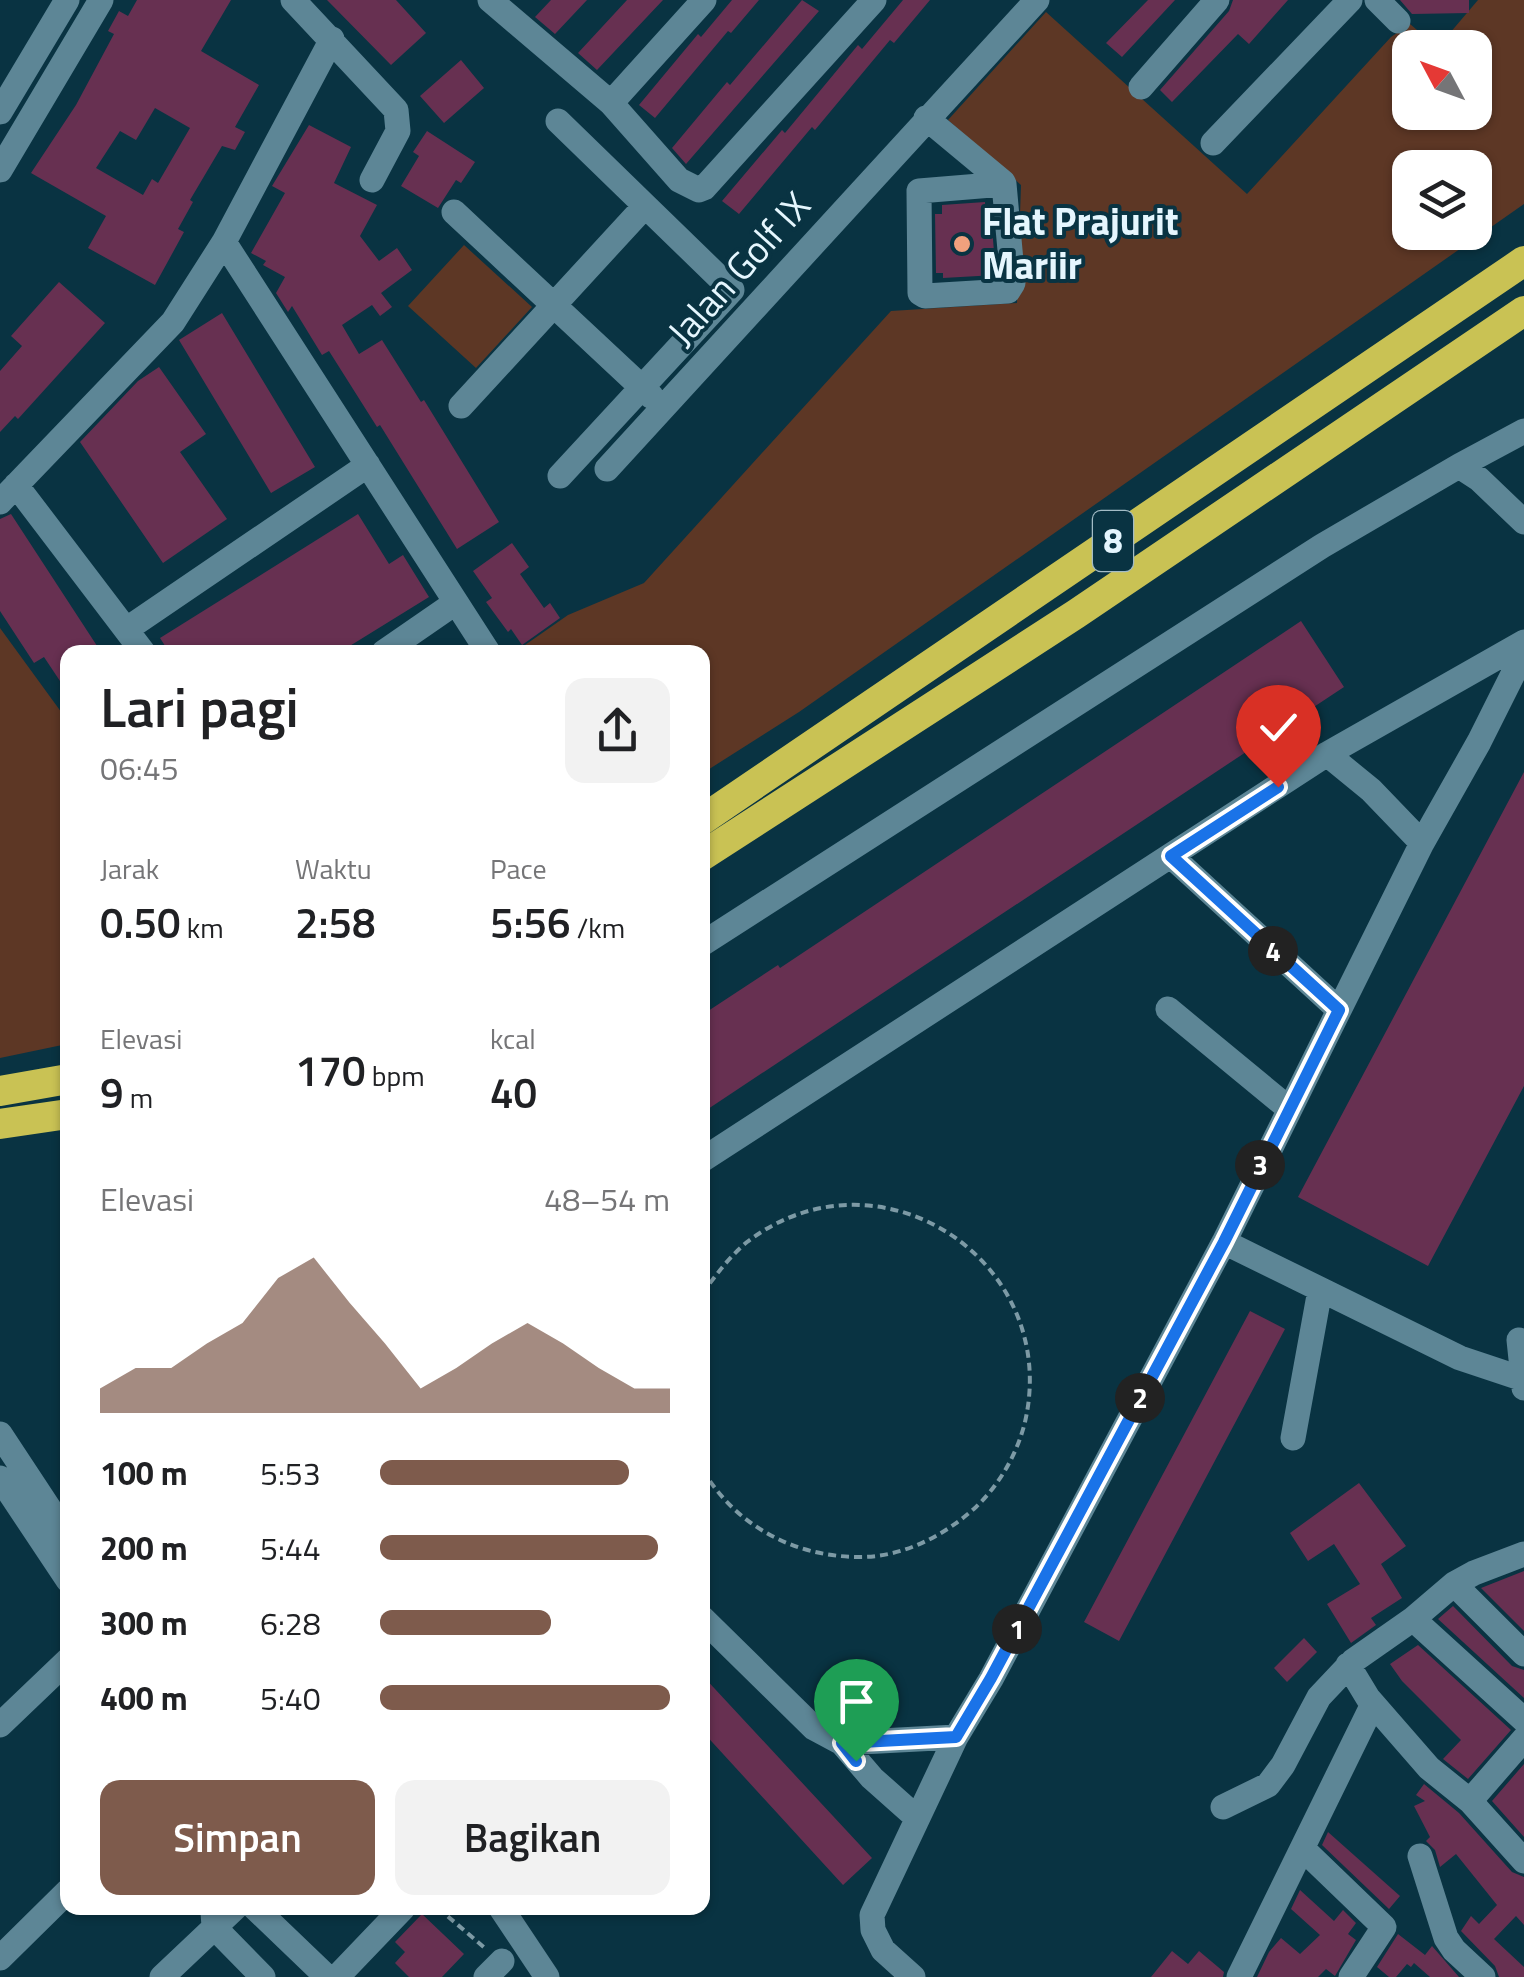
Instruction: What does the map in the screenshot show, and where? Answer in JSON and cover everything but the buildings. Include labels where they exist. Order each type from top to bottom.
[{"type":"highway","name":"8","points":[[710,815],[1524,258]]},
{"type":"highway","name":"8","points":[[710,851],[1076,614],[1524,311]]},
{"type":"highway","points":[[1390,404],[1524,327]]},
{"type":"highway","points":[[0,1090],[60,1080]]},
{"type":"highway","points":[[0,1124],[60,1115]]},
{"type":"street","points":[[0,112],[66,0]]},
{"type":"street","points":[[0,170],[101,0]]},
{"type":"street","points":[[292,0],[332,38],[389,101],[399,118],[394,142],[372,180]]},
{"type":"street","points":[[490,0],[519,8],[679,180],[698,190],[704,188],[874,0]]},
{"type":"street","points":[[611,103],[704,0]]},
{"type":"street","name":"Jalan Golf IX","points":[[607,469],[1036,0]]},
{"type":"street","points":[[1142,87],[1217,0]]},
{"type":"street","points":[[1213,142],[1350,0]]},
{"type":"street","points":[[1377,0],[1398,21]]},
{"type":"street","points":[[138,645],[8,494],[174,322],[224,242],[332,38]]},
{"type":"street","points":[[926,118],[1004,184],[1012,288],[925,296],[920,292],[919,191],[1004,184]]},
{"type":"street","points":[[558,122],[732,290],[560,476]]},
{"type":"street","points":[[461,406],[645,206]]},
{"type":"street","points":[[454,212],[663,408]]},
{"type":"street","points":[[224,242],[483,645]]},
{"type":"street","points":[[710,939],[1322,546],[1524,431]]},
{"type":"street","points":[[127,629],[368,465]]},
{"type":"street","points":[[1459,466],[1479,478],[1524,522]]},
{"type":"street","points":[[394,645],[455,603]]},
{"type":"street","points":[[710,1155],[1327,754],[1524,642]]},
{"type":"street","points":[[913,1977],[884,1950],[872,1915],[956,1737],[1224,1242],[1422,843],[1524,652]]},
{"type":"street","points":[[1327,754],[1371,790],[1422,843]]},
{"type":"street","points":[[1171,856],[1339,1010]]},
{"type":"street","points":[[1168,1009],[1288,1108]]},
{"type":"street","points":[[1224,1242],[1460,1358],[1523,1379]]},
{"type":"street","points":[[1294,1438],[1320,1290]]},
{"type":"street","points":[[1519,1340],[1524,1388]]},
{"type":"street","points":[[0,1434],[60,1525]]},
{"type":"street","points":[[3,1490],[60,1569]]},
{"type":"street","points":[[1223,1807],[1268,1785],[1283,1766],[1318,1698],[1348,1665],[1454,1584],[1474,1572],[1524,1554]]},
{"type":"street","points":[[1454,1584],[1524,1654]]},
{"type":"street","points":[[1413,1619],[1524,1720]]},
{"type":"street","points":[[710,1626],[814,1728],[842,1743],[872,1778],[917,1818]]},
{"type":"street","points":[[1348,1665],[1373,1704],[1429,1768],[1470,1801],[1524,1861]]},
{"type":"street","points":[[0,1725],[60,1668]]},
{"type":"street","points":[[1238,1977],[1373,1704]]},
{"type":"street","points":[[842,1743],[956,1737]]},
{"type":"street","points":[[1470,1801],[1524,1739]]},
{"type":"street","points":[[1303,1849],[1384,1927],[1351,1977]]},
{"type":"street","points":[[1420,1856],[1446,1938],[1483,1977]]},
{"type":"street","points":[[0,1958],[60,1899]]},
{"type":"street","points":[[262,1915],[326,1977]]},
{"type":"street","points":[[338,1977],[396,1915]]},
{"type":"street","points":[[506,1915],[548,1977]]},
{"type":"street","points":[[162,1977],[214,1917],[263,1977]]},
{"type":"path","points":[[710,1283],[747,1243],[806,1212],[874,1206],[908,1213],[969,1246],[993,1272],[1012,1301],[1024,1333],[1030,1368],[1029,1402],[1021,1436],[997,1482],[961,1520],[932,1539],[899,1552],[830,1556],[796,1548],[764,1533],[736,1512],[710,1482]]},
{"type":"path","points":[[445,1915],[496,1967]]},
{"type":"shaded area","points":[[1478,0],[1524,0],[1524,204],[1492,226],[1492,150],[1392,150],[1392,250],[1458,250],[799,712],[710,769],[710,645],[525,645],[568,615],[644,583],[891,311],[1017,303],[1021,185],[948,120],[1046,12],[1247,194],[1391,37],[1392,130],[1492,130],[1492,30],[1452,30]]},
{"type":"shaded area","points":[[464,245],[532,307],[476,368],[408,306]]},
{"type":"shaded area","points":[[0,628],[60,710],[60,1045],[0,1058]]},
{"type":"place","name":"Flat Prajurit Mariir","points":[[962,244]]},
{"type":"route","points":[[856,1761],[842,1743],[956,1737],[1224,1242],[1339,1010],[1171,856],[1278,787]]}]
